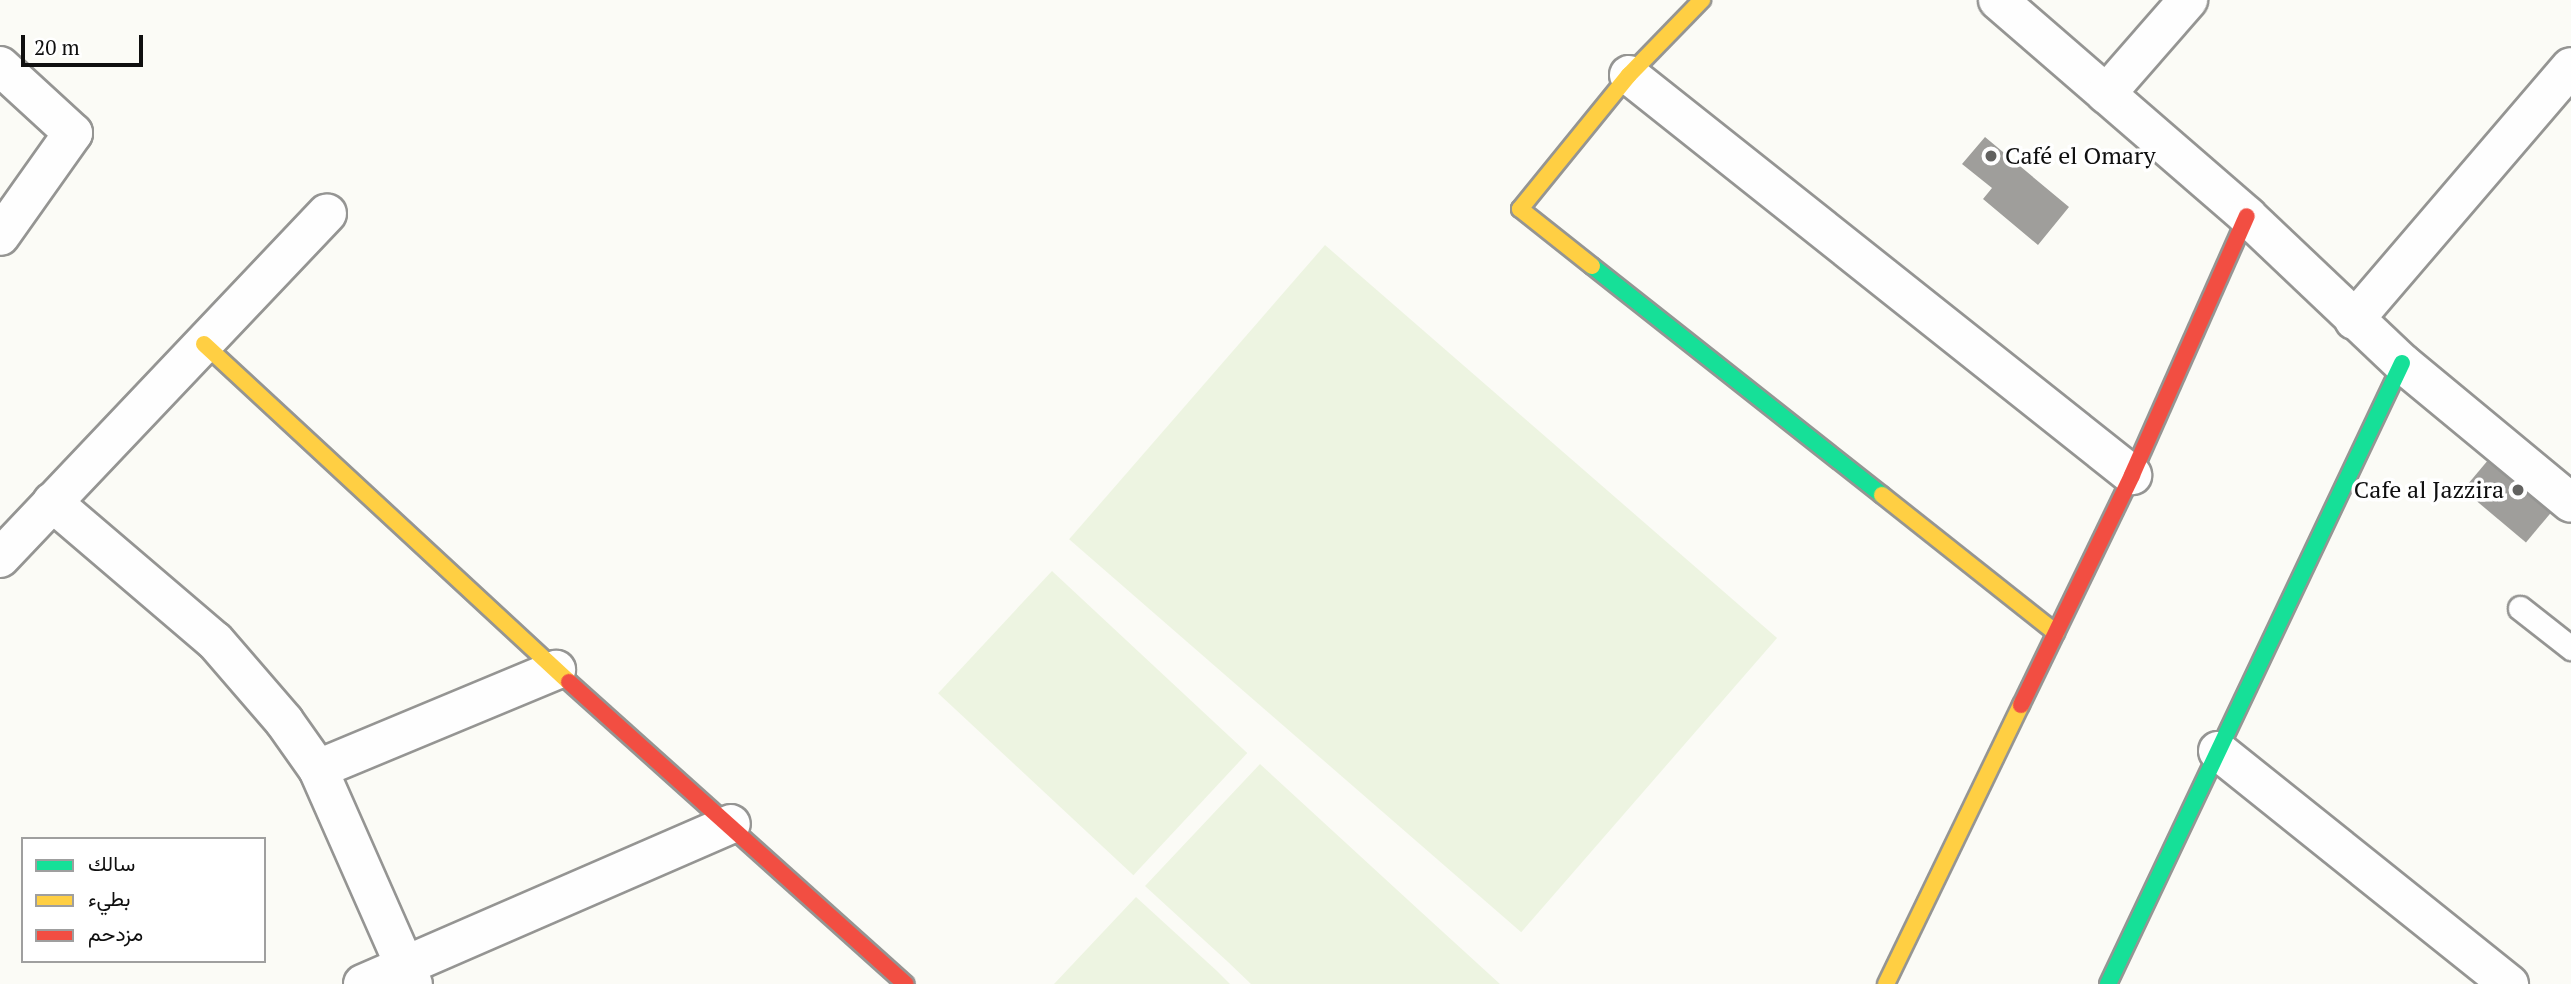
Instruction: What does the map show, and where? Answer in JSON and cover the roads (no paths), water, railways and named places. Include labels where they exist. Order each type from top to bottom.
[{"type":"street","points":[[1702,0],[1629,75],[1520,209],[2056,633]]},
{"type":"street","points":[[1998,0],[2247,216],[2402,363],[2571,503]]},
{"type":"street","points":[[2106,94],[2188,0]]},
{"type":"street","points":[[0,66],[74,133],[0,236]]},
{"type":"street","points":[[2354,320],[2571,67]]},
{"type":"street","points":[[1629,75],[2132,475]]},
{"type":"street","points":[[0,558],[327,213]]},
{"type":"street","points":[[1886,984],[2132,475],[2247,216]]},
{"type":"street","points":[[204,344],[556,670],[731,824],[905,984]]},
{"type":"street","points":[[2108,984],[2402,363]]},
{"type":"street","points":[[52,502],[215,641],[284,721],[318,769],[409,975]]},
{"type":"street","points":[[318,769],[556,670]]},
{"type":"street","points":[[2218,751],[2509,984]]},
{"type":"street","points":[[363,984],[409,975],[731,824]]},
{"type":"lane","points":[[2521,608],[2571,648]]},
{"type":"place","name":"Café el Omary","points":[[1991,156]]},
{"type":"place","name":"Cafe al Jazzira","points":[[2518,490]]}]
